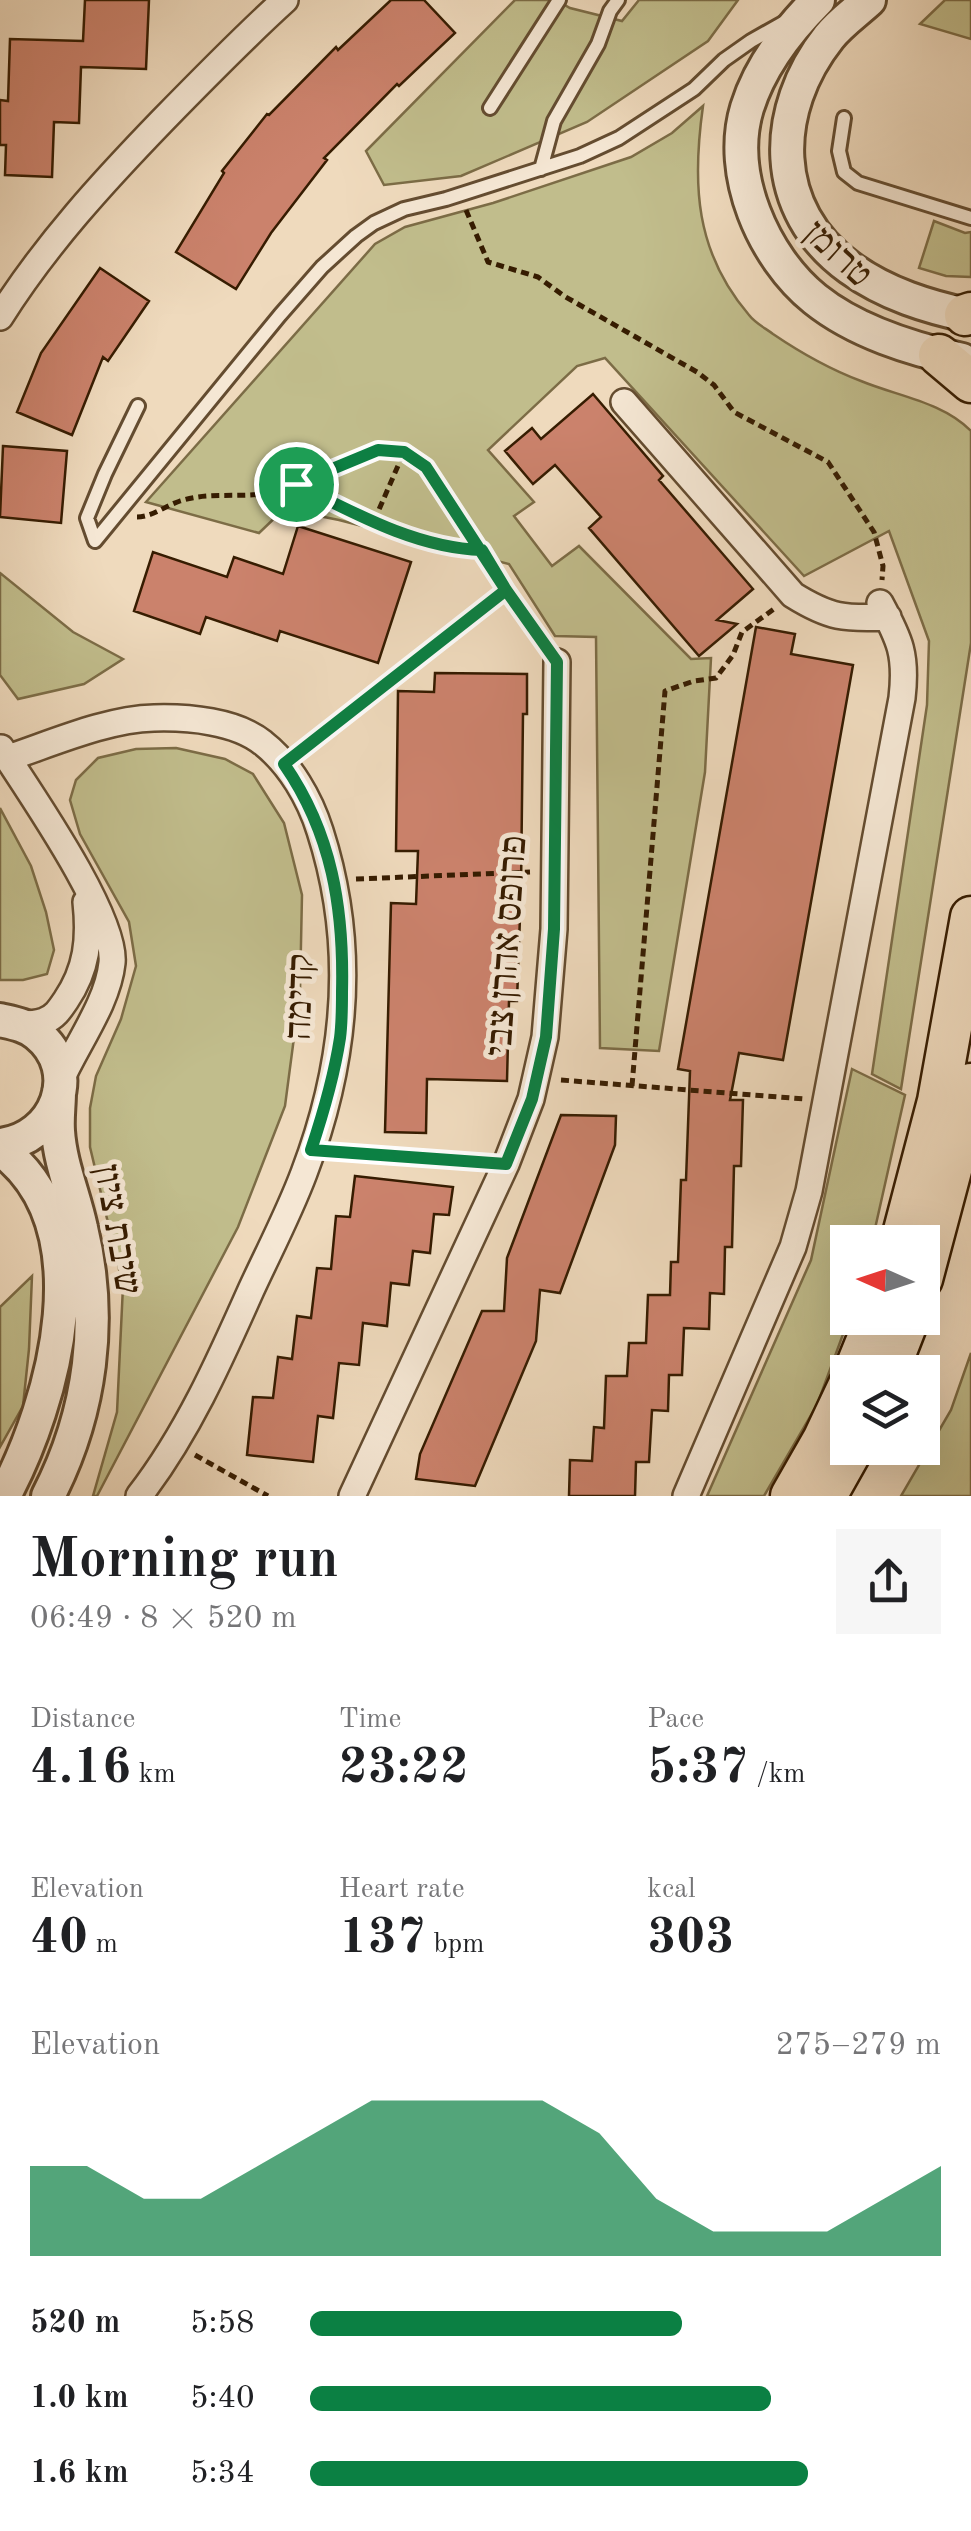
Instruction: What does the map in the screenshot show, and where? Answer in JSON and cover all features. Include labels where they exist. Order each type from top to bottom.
[{"type":"main road","points":[[955,358],[971,382]]},
{"type":"main road","points":[[905,1225],[938,1101],[971,917]]},
{"type":"main road","points":[[937,1225],[971,1084]]},
{"type":"main road","points":[[792,1496],[830,1425]]},
{"type":"main road","points":[[826,1496],[843,1465]]},
{"type":"street","points":[[0,316],[79,209],[204,77],[285,0]]},
{"type":"street","points":[[869,0],[832,33],[799,85],[787,136],[786,161],[792,189],[824,246],[849,268],[902,297],[932,308],[969,314]]},
{"type":"street","name":"טרומן","points":[[815,3],[763,70],[746,110],[742,148],[746,188],[756,222],[789,275],[816,300],[870,332],[955,358]]},
{"type":"street","points":[[624,402],[793,595],[838,617],[884,610],[899,640],[906,668],[809,1191],[793,1247],[686,1496]]},
{"type":"street","name":"פרופס אהרן צבי","points":[[352,1496],[506,1164],[532,1099],[546,1037],[554,929],[557,662]]},
{"type":"street","name":"קדימה","points":[[4,752],[151,718],[232,727],[262,741],[284,764],[316,817],[340,912],[341,1034],[334,1073],[304,1172],[224,1350],[165,1462],[139,1496]]},
{"type":"street","points":[[0,1147],[30,1136],[54,1110],[79,1040],[97,1011],[113,959],[107,931],[75,864],[4,752]]},
{"type":"street","points":[[10,1022],[42,1022],[57,1013],[80,977],[88,950],[89,926],[75,864]]},
{"type":"street","points":[[10,1022],[36,1034],[49,1047],[57,1064],[60,1087]]},
{"type":"street","name":"שיבת ציון","points":[[48,1496],[84,1404],[92,1331],[88,1263],[59,1142],[60,1087]]},
{"type":"street","name":"שיבת ציון","points":[[0,1147],[26,1173],[51,1216],[60,1286],[48,1388],[20,1467],[4,1496]]},
{"type":"lane","points":[[490,108],[559,0]]},
{"type":"lane","points":[[541,169],[554,122],[618,0]]},
{"type":"lane","points":[[138,406],[87,518],[95,540],[280,315],[356,236],[404,209],[541,169],[619,138],[694,89],[750,41],[815,3]]},
{"type":"lane","points":[[844,118],[838,151],[844,172],[858,184],[971,218]]},
{"type":"path","points":[[459,194],[488,262],[538,277],[714,384],[734,412],[828,462],[874,532],[883,566],[884,610]]},
{"type":"path","points":[[112,518],[144,517],[179,501],[207,494],[276,492],[378,450],[404,452],[426,467],[557,662]]},
{"type":"path","points":[[374,521],[404,452]]},
{"type":"path","points":[[296,484],[407,535],[456,549],[482,550]]},
{"type":"path","points":[[284,764],[506,590]]},
{"type":"path","points":[[632,1086],[665,691],[716,678],[733,655],[742,632],[793,595]]},
{"type":"path","points":[[334,880],[555,871]]},
{"type":"path","points":[[536,1078],[827,1101]]},
{"type":"path","points":[[311,1150],[506,1164]]},
{"type":"path","points":[[175,1444],[268,1496]]},
{"type":"shaded area","points":[[515,0],[556,0],[570,8],[622,21],[639,0],[738,0],[708,41],[587,122],[461,176],[384,185],[366,151]]},
{"type":"shaded area","points":[[945,0],[971,0],[971,39],[920,24]]},
{"type":"shaded area","points":[[703,106],[698,163],[702,216],[717,267],[749,315],[826,366],[933,406],[971,431],[971,643],[901,1089],[872,1074],[927,705],[929,641],[889,531],[804,576],[605,358],[577,366],[488,450],[534,502],[514,516],[552,566],[579,546],[691,659],[711,658],[705,772],[659,1051],[600,1048],[596,637],[555,636],[509,564],[284,509],[259,533],[146,502],[375,244],[405,227],[493,203],[631,157],[672,133]]},
{"type":"shaded area","points":[[934,221],[971,232],[971,277],[946,276],[919,268]]},
{"type":"shaded area","points":[[0,573],[73,632],[123,659],[84,684],[18,699],[0,675]]},
{"type":"shaded area","points":[[176,748],[225,759],[253,774],[284,823],[302,895],[300,992],[285,1106],[238,1227],[97,1496],[93,1496],[117,1412],[123,1286],[90,1147],[90,1108],[96,1076],[121,1019],[136,966],[129,922],[80,834],[70,800],[76,780],[98,758],[136,749]]},
{"type":"shaded area","points":[[0,808],[31,866],[54,950],[47,974],[23,980],[0,980]]},
{"type":"shaded area","points":[[852,1069],[905,1095],[876,1225],[830,1225],[830,1335],[843,1335],[835,1355],[830,1355],[830,1370],[817,1405],[764,1496],[707,1496],[811,1260]]},
{"type":"shaded area","points":[[32,1276],[23,1406],[0,1447],[0,1307]]},
{"type":"shaded area","points":[[971,1353],[971,1496],[901,1496],[919,1465],[940,1465],[940,1429],[951,1410]]},
{"type":"building","points":[[85,0],[149,0],[146,69],[81,67],[79,123],[54,122],[52,177],[5,175],[0,100],[8,101],[10,39],[83,41]]},
{"type":"building","points":[[391,0],[424,0],[455,33],[397,84],[324,158],[327,160],[271,233],[236,289],[176,252],[222,171],[267,114]]},
{"type":"building","points":[[100,268],[149,301],[108,361],[103,357],[72,435],[17,412],[41,353]]},
{"type":"building","points":[[593,394],[663,476],[659,480],[753,589],[717,620],[737,624],[699,656],[589,528],[601,517],[555,465],[533,484],[505,451],[532,428],[541,439]]},
{"type":"building","points":[[3,446],[67,451],[61,523],[0,517]]},
{"type":"building","points":[[298,526],[411,562],[378,663],[280,631],[277,641],[206,617],[200,634],[134,611],[153,552],[227,577],[234,557],[283,574]]},
{"type":"building","points":[[756,627],[795,634],[791,654],[853,665],[783,1060],[739,1053],[730,1100],[743,1100],[741,1166],[734,1166],[732,1247],[725,1247],[724,1294],[710,1293],[709,1329],[684,1328],[682,1375],[669,1375],[668,1411],[652,1410],[649,1462],[636,1462],[635,1496],[569,1496],[570,1460],[592,1461],[594,1427],[604,1428],[606,1376],[627,1376],[629,1343],[646,1343],[648,1295],[670,1295],[671,1262],[678,1262],[690,1071],[678,1069]]},
{"type":"building","points":[[435,673],[527,674],[517,1001],[509,1001],[507,1081],[427,1079],[426,1133],[385,1132],[391,903],[416,904],[418,851],[396,851],[398,691],[434,692]]},
{"type":"building","points":[[561,1115],[616,1116],[615,1145],[560,1293],[540,1290],[536,1341],[475,1486],[416,1479],[420,1454],[482,1311],[504,1311],[507,1258]]},
{"type":"building","points":[[355,1176],[453,1187],[449,1215],[434,1214],[430,1253],[413,1251],[409,1285],[391,1283],[387,1326],[363,1323],[359,1365],[339,1363],[333,1418],[318,1416],[313,1462],[247,1455],[253,1397],[273,1398],[278,1357],[292,1359],[297,1316],[311,1318],[317,1268],[331,1269],[336,1216],[350,1217]]},
{"type":"route","points":[[296,484],[378,450],[404,452],[426,467],[482,550],[506,590],[557,662],[554,929],[546,1037],[532,1099],[506,1164],[311,1150],[341,1034],[340,912],[316,817],[284,764],[506,590],[482,550],[456,549],[407,535],[296,484]]}]
